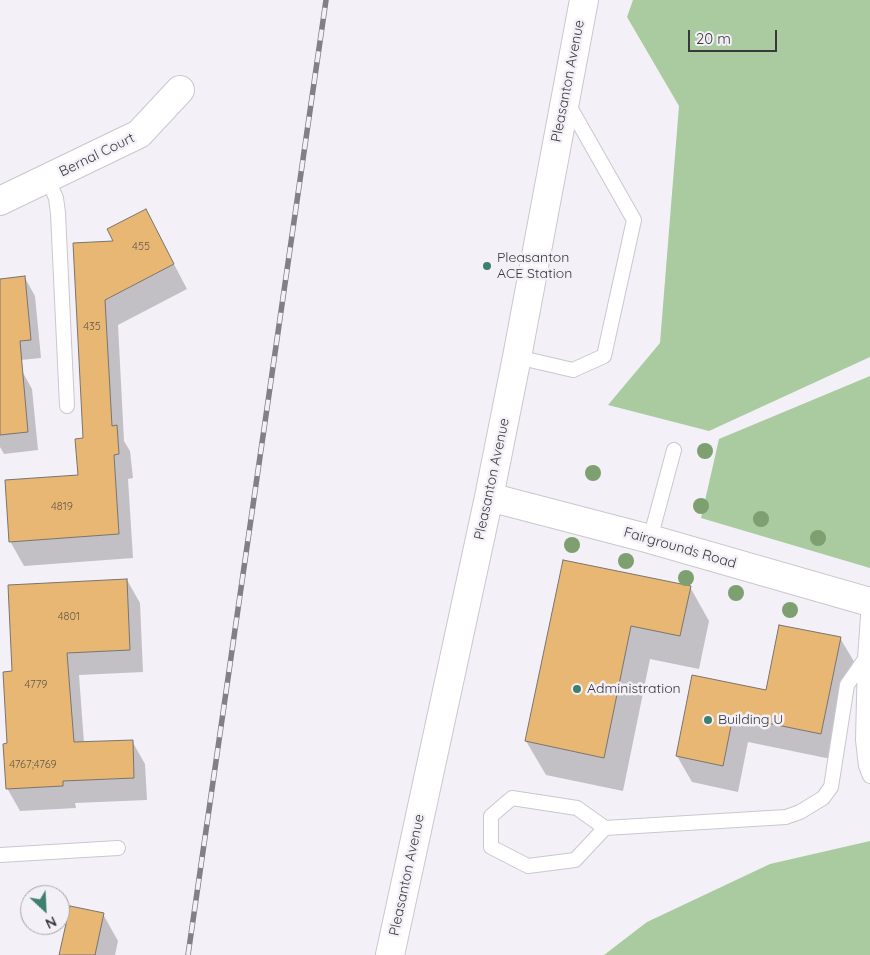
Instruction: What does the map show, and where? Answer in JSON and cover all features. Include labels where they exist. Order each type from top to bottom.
[{"type":"street","name":"Pleasanton Avenue","points":[[390,955],[489,497],[584,0]]},
{"type":"street","name":"Bernal Court","points":[[0,201],[139,134],[180,90]]},
{"type":"street","name":"Fairgrounds Road","points":[[489,497],[869,602]]},
{"type":"lane","points":[[517,357],[573,370],[604,356],[634,220],[564,97]]},
{"type":"lane","points":[[47,178],[56,198],[58,213],[67,406]]},
{"type":"lane","points":[[650,540],[674,450]]},
{"type":"lane","points":[[869,602],[863,740],[866,766],[870,776]]},
{"type":"lane","points":[[606,828],[575,860],[528,866],[491,847],[491,816],[512,798],[577,808],[606,828],[786,817],[812,805],[823,798],[831,787],[847,685],[865,660]]},
{"type":"lane","points":[[0,855],[118,848]]},
{"type":"green space","points":[[633,0],[870,0],[870,357],[709,431],[608,405],[660,343],[679,106],[627,17]]},
{"type":"green space","points":[[870,376],[870,568],[701,518],[719,439]]},
{"type":"green space","points":[[870,841],[870,955],[604,955],[647,922],[770,864]]},
{"type":"building","points":[[146,209],[174,264],[105,300],[112,426],[117,425],[119,454],[114,455],[119,534],[9,542],[5,480],[78,475],[75,439],[83,438],[73,243],[113,241],[107,229]]},
{"type":"building","points":[[25,276],[31,340],[20,341],[28,432],[0,435],[0,279]]},
{"type":"building","name":"Administration","points":[[563,560],[691,586],[680,636],[631,626],[604,758],[525,741]]},
{"type":"building","points":[[127,579],[130,650],[67,653],[74,742],[133,740],[134,778],[63,781],[63,786],[6,789],[3,744],[7,743],[3,672],[12,671],[8,585]]},
{"type":"building","points":[[779,625],[841,637],[821,734],[733,716],[723,766],[676,756],[692,675],[766,690]]},
{"type":"building","points":[[70,906],[104,913],[95,955],[59,955],[63,935],[70,935]]},
{"type":"railway","points":[[188,955],[326,0]]},
{"type":"place","name":"Pleasanton ACE Station","points":[[487,266]]},
{"type":"place","name":"Administration","points":[[577,689]]},
{"type":"place","name":"Building U","points":[[708,720]]}]
